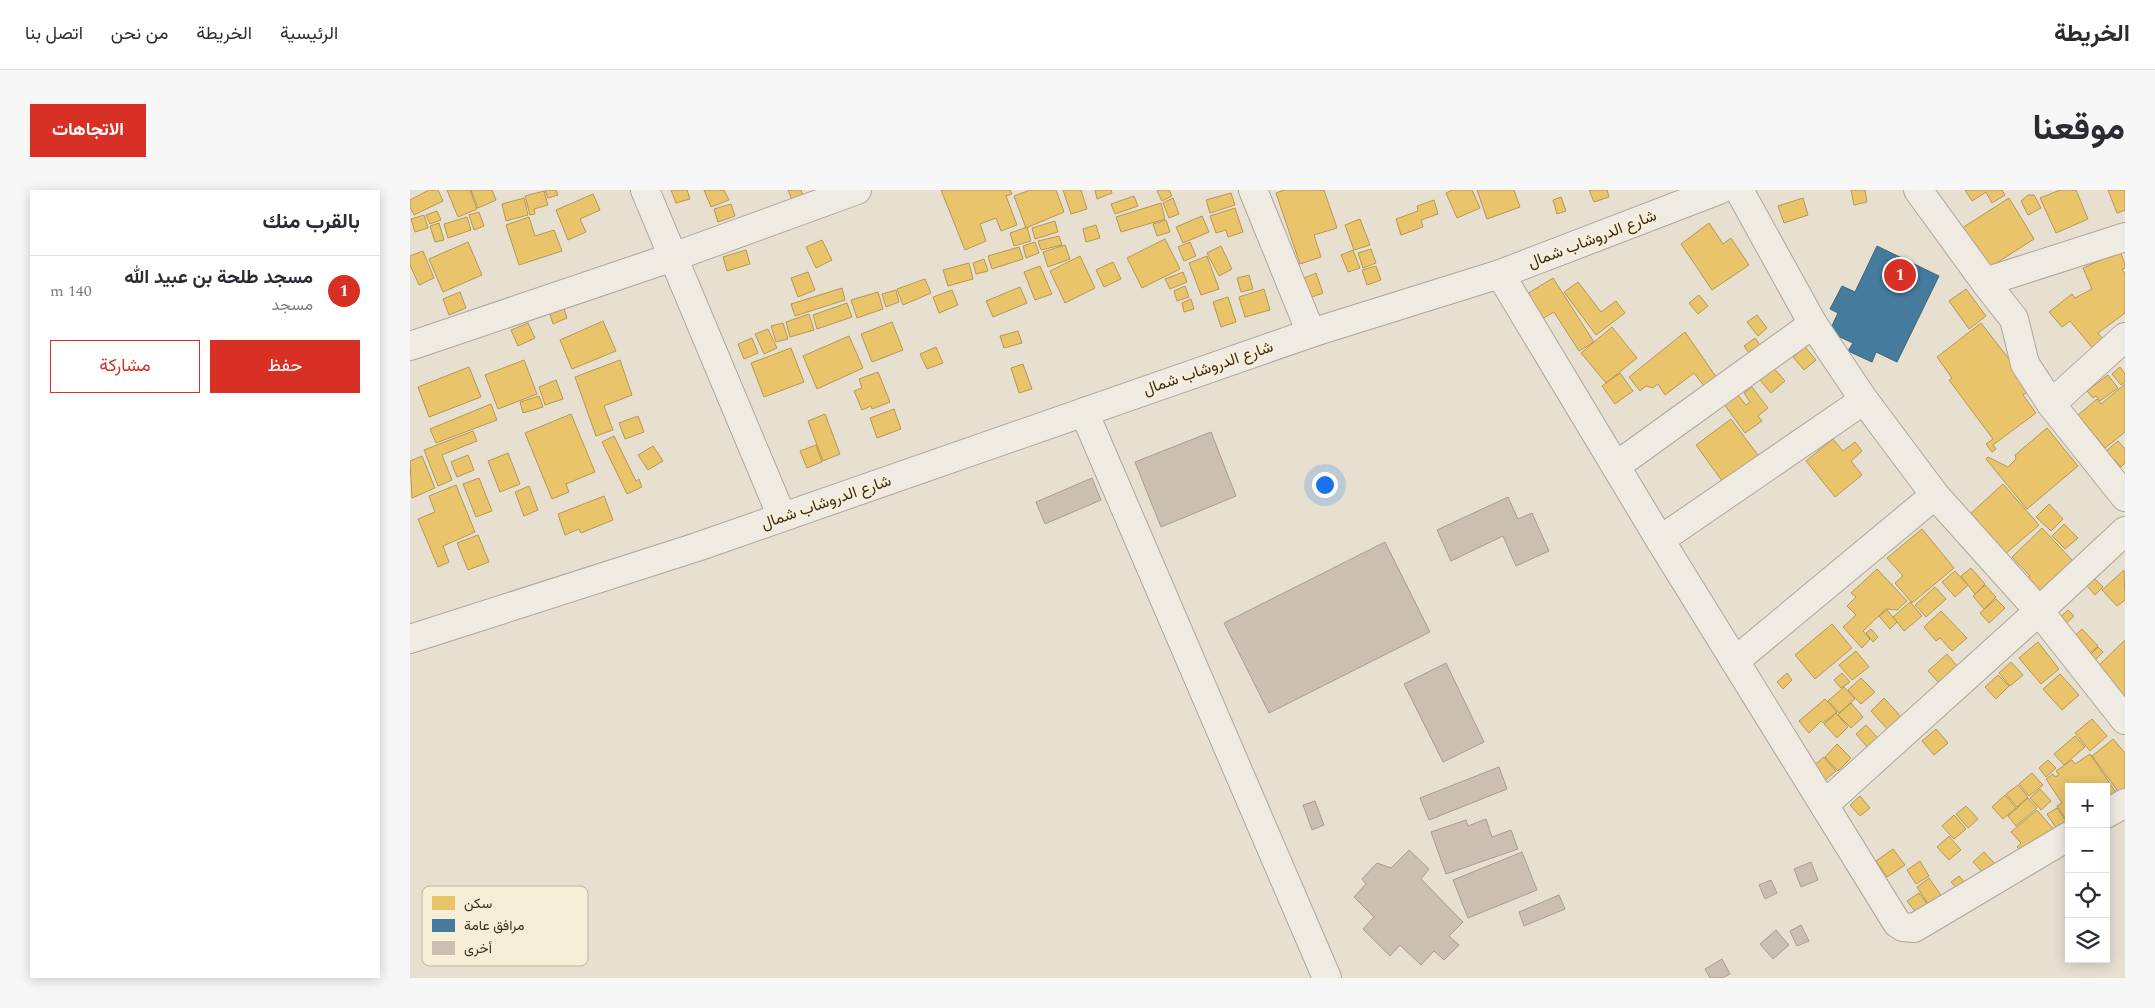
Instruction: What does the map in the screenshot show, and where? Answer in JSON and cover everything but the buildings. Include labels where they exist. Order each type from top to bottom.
[{"type":"street","points":[[645,190],[782,517]]},
{"type":"street","points":[[410,346],[674,256],[856,190]]},
{"type":"street","points":[[1253,190],[1311,332]]},
{"type":"street","name":"شارع الدروشاب شمال","points":[[410,639],[697,547],[1311,332],[1500,274],[1719,190]]},
{"type":"street","points":[[1739,190],[1813,324],[1864,400],[1935,495],[2039,611],[2125,720]]},
{"type":"street","points":[[1918,190],[1984,282],[2014,319],[2025,364],[2051,404],[2125,497]]},
{"type":"street","points":[[1984,282],[2125,237]]},
{"type":"street","points":[[1500,274],[1660,540],[1897,923],[1903,928],[1914,928],[2065,838]]},
{"type":"street","points":[[1616,466],[1813,324]]},
{"type":"street","points":[[2051,404],[2125,337]]},
{"type":"street","points":[[1660,540],[1864,400]]},
{"type":"street","points":[[1084,412],[1327,978]]},
{"type":"street","points":[[1735,661],[1935,495]]},
{"type":"street","points":[[1824,805],[2125,531]]},
{"type":"street","points":[[2110,812],[2125,803]]},
{"type":"place","name":"مسجد طلحة بن عبيد الله","points":[[1900,275]]}]
